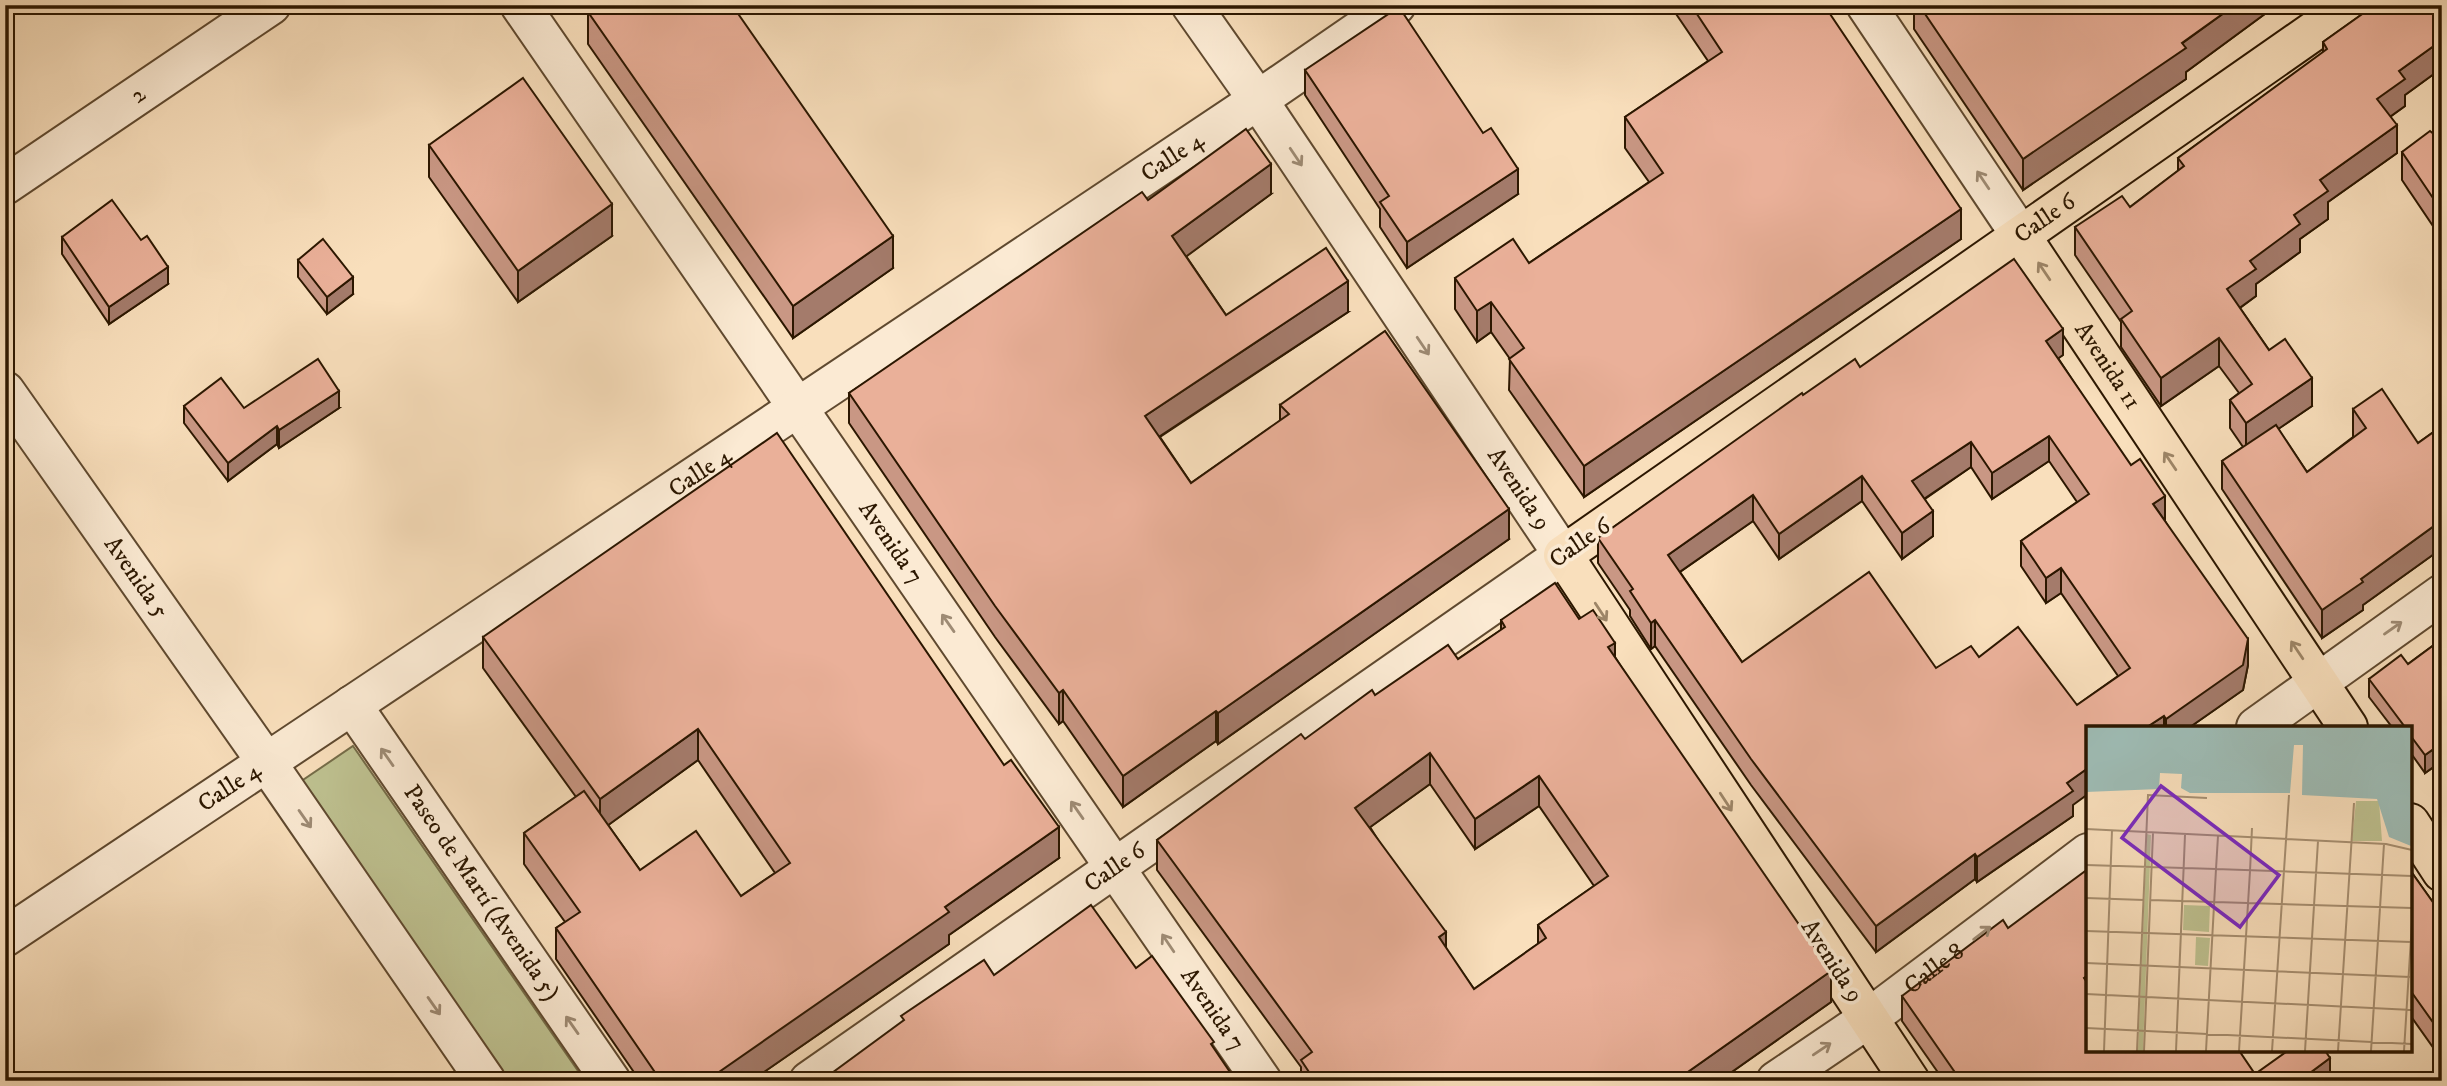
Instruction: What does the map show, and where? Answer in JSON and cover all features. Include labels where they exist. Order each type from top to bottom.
[{"type":"main road","name":"Calle 6","points":[[1563,555],[2351,5]]},
{"type":"main road","name":"Avenida 11","points":[[2021,236],[2347,726]]},
{"type":"main road","name":"Avenida 9","points":[[1563,555],[1910,1081]]},
{"type":"main road","points":[[2412,826],[2442,872]]},
{"type":"street","name":"2","points":[[5,185],[271,5]]},
{"type":"street","name":"Avenida 7","points":[[520,5],[1262,1081]]},
{"type":"street","name":"Avenida 9","points":[[1191,5],[1258,100],[1563,555]]},
{"type":"street","name":"Calle 4","points":[[5,937],[1258,100],[1396,5]]},
{"type":"street","name":"Avenida 11","points":[[1866,5],[2021,236]]},
{"type":"street","name":"Avenida 5","points":[[5,391],[267,762]]},
{"type":"street","name":"Calle 6","points":[[809,1081],[1563,555]]},
{"type":"street","points":[[2257,726],[2442,594]]},
{"type":"street","name":"Paseo de Martí (Avenida 5)","points":[[352,705],[611,1081]]},
{"type":"street","points":[[267,762],[486,1081]]},
{"type":"street","name":"Calle 8","points":[[1776,1081],[1869,1018],[2086,855]]},
{"type":"green space","points":[[353,746],[585,1081],[503,1081],[297,784]]},
{"type":"building","points":[[599,5],[732,5],[893,236],[793,306],[588,12]]},
{"type":"building","points":[[1691,5],[1824,5],[1961,209],[1584,466],[1509,359],[1524,348],[1491,302],[1477,311],[1455,278],[1513,239],[1529,263],[1663,173],[1625,117],[1722,52]]},
{"type":"building","points":[[1919,5],[2235,5],[2182,43],[2186,48],[2023,159]]},
{"type":"building","points":[[2442,5],[2442,40],[2399,71],[2405,79],[2377,99],[2397,125],[2320,180],[2328,191],[2294,215],[2300,224],[2250,261],[2256,269],[2227,289],[2269,350],[2285,339],[2312,378],[2246,423],[2230,400],[2252,384],[2219,338],[2161,378],[2121,319],[2132,311],[2075,227],[2122,196],[2130,207],[2184,166],[2178,158],[2327,49],[2323,42],[2365,12],[2361,7]]},
{"type":"building","points":[[1399,7],[1483,133],[1491,128],[1518,169],[1407,242],[1380,202],[1389,196],[1305,70]]},
{"type":"building","points":[[523,78],[612,204],[518,271],[429,145]]},
{"type":"building","points":[[1246,129],[1271,164],[1172,236],[1226,315],[1326,248],[1348,281],[1145,416],[1191,483],[1289,414],[1280,405],[1385,331],[1509,509],[1218,713],[1216,711],[1123,776],[1063,690],[1059,693],[995,606],[849,393],[1142,192],[1148,200]]},
{"type":"building","points":[[2430,131],[2442,138],[2442,201],[2437,204],[2402,152]]},
{"type":"building","points":[[112,200],[141,240],[147,236],[168,267],[109,307],[62,237]]},
{"type":"building","points":[[323,239],[353,277],[327,297],[298,260]]},
{"type":"building","points":[[2014,259],[2063,329],[2046,341],[2131,465],[2140,459],[2165,496],[2153,504],[2248,639],[2243,665],[2166,719],[2164,716],[2149,726],[2086,726],[2086,769],[2067,783],[2073,791],[1977,857],[1975,854],[1876,926],[1751,759],[1655,620],[1651,623],[1630,591],[1633,589],[1598,538],[1802,393],[1803,395],[1855,359],[1860,367]],"holes":[[[2049,436],[2089,494],[2021,541],[2046,578],[2061,568],[2130,668],[2077,705],[2018,627],[1979,657],[1971,646],[1936,668],[1869,572],[1742,662],[1668,555],[1753,495],[1779,534],[1862,476],[1902,533],[1933,511],[1912,481],[1971,442],[1992,473]]]},
{"type":"building","points":[[318,359],[339,391],[279,430],[277,426],[228,463],[184,406],[221,378],[244,408]]},
{"type":"building","points":[[2382,389],[2418,443],[2442,426],[2442,533],[2440,535],[2434,526],[2361,579],[2363,582],[2322,610],[2222,461],[2276,425],[2307,472],[2366,428],[2353,409]]},
{"type":"building","points":[[777,433],[1004,765],[1011,760],[1059,827],[945,907],[949,912],[706,1081],[661,1081],[556,928],[580,912],[524,833],[584,791],[640,870],[696,831],[741,896],[790,863],[698,729],[600,799],[483,637]]},
{"type":"building","points":[[1555,583],[1579,619],[1593,610],[1615,643],[1608,647],[1831,971],[1675,1081],[1315,1081],[1301,1060],[1312,1052],[1157,840],[1301,734],[1305,739],[1372,690],[1375,695],[1448,645],[1458,659],[1505,627],[1501,620]],"holes":[[[1430,753],[1475,819],[1539,776],[1608,876],[1538,925],[1546,938],[1474,989],[1439,937],[1446,932],[1355,808]]]},
{"type":"building","points":[[2442,639],[2442,743],[2425,755],[2412,738],[2412,726],[2404,726],[2369,679],[2401,655],[2408,664]]},
{"type":"building","points":[[2086,870],[2086,1051],[2239,1051],[2255,1074],[2287,1051],[2325,1051],[2330,1058],[2299,1081],[1961,1081],[1902,996],[2003,920],[2008,928]]},
{"type":"building","points":[[2412,873],[2442,915],[2442,1035],[2412,993]]},
{"type":"building","points":[[1091,905],[1136,968],[1152,956],[1214,1042],[1211,1044],[1236,1081],[821,1081],[904,1020],[901,1016],[984,960],[994,975]]},
{"type":"building","points":[[2442,1070],[2442,1081],[2426,1081]]}]
